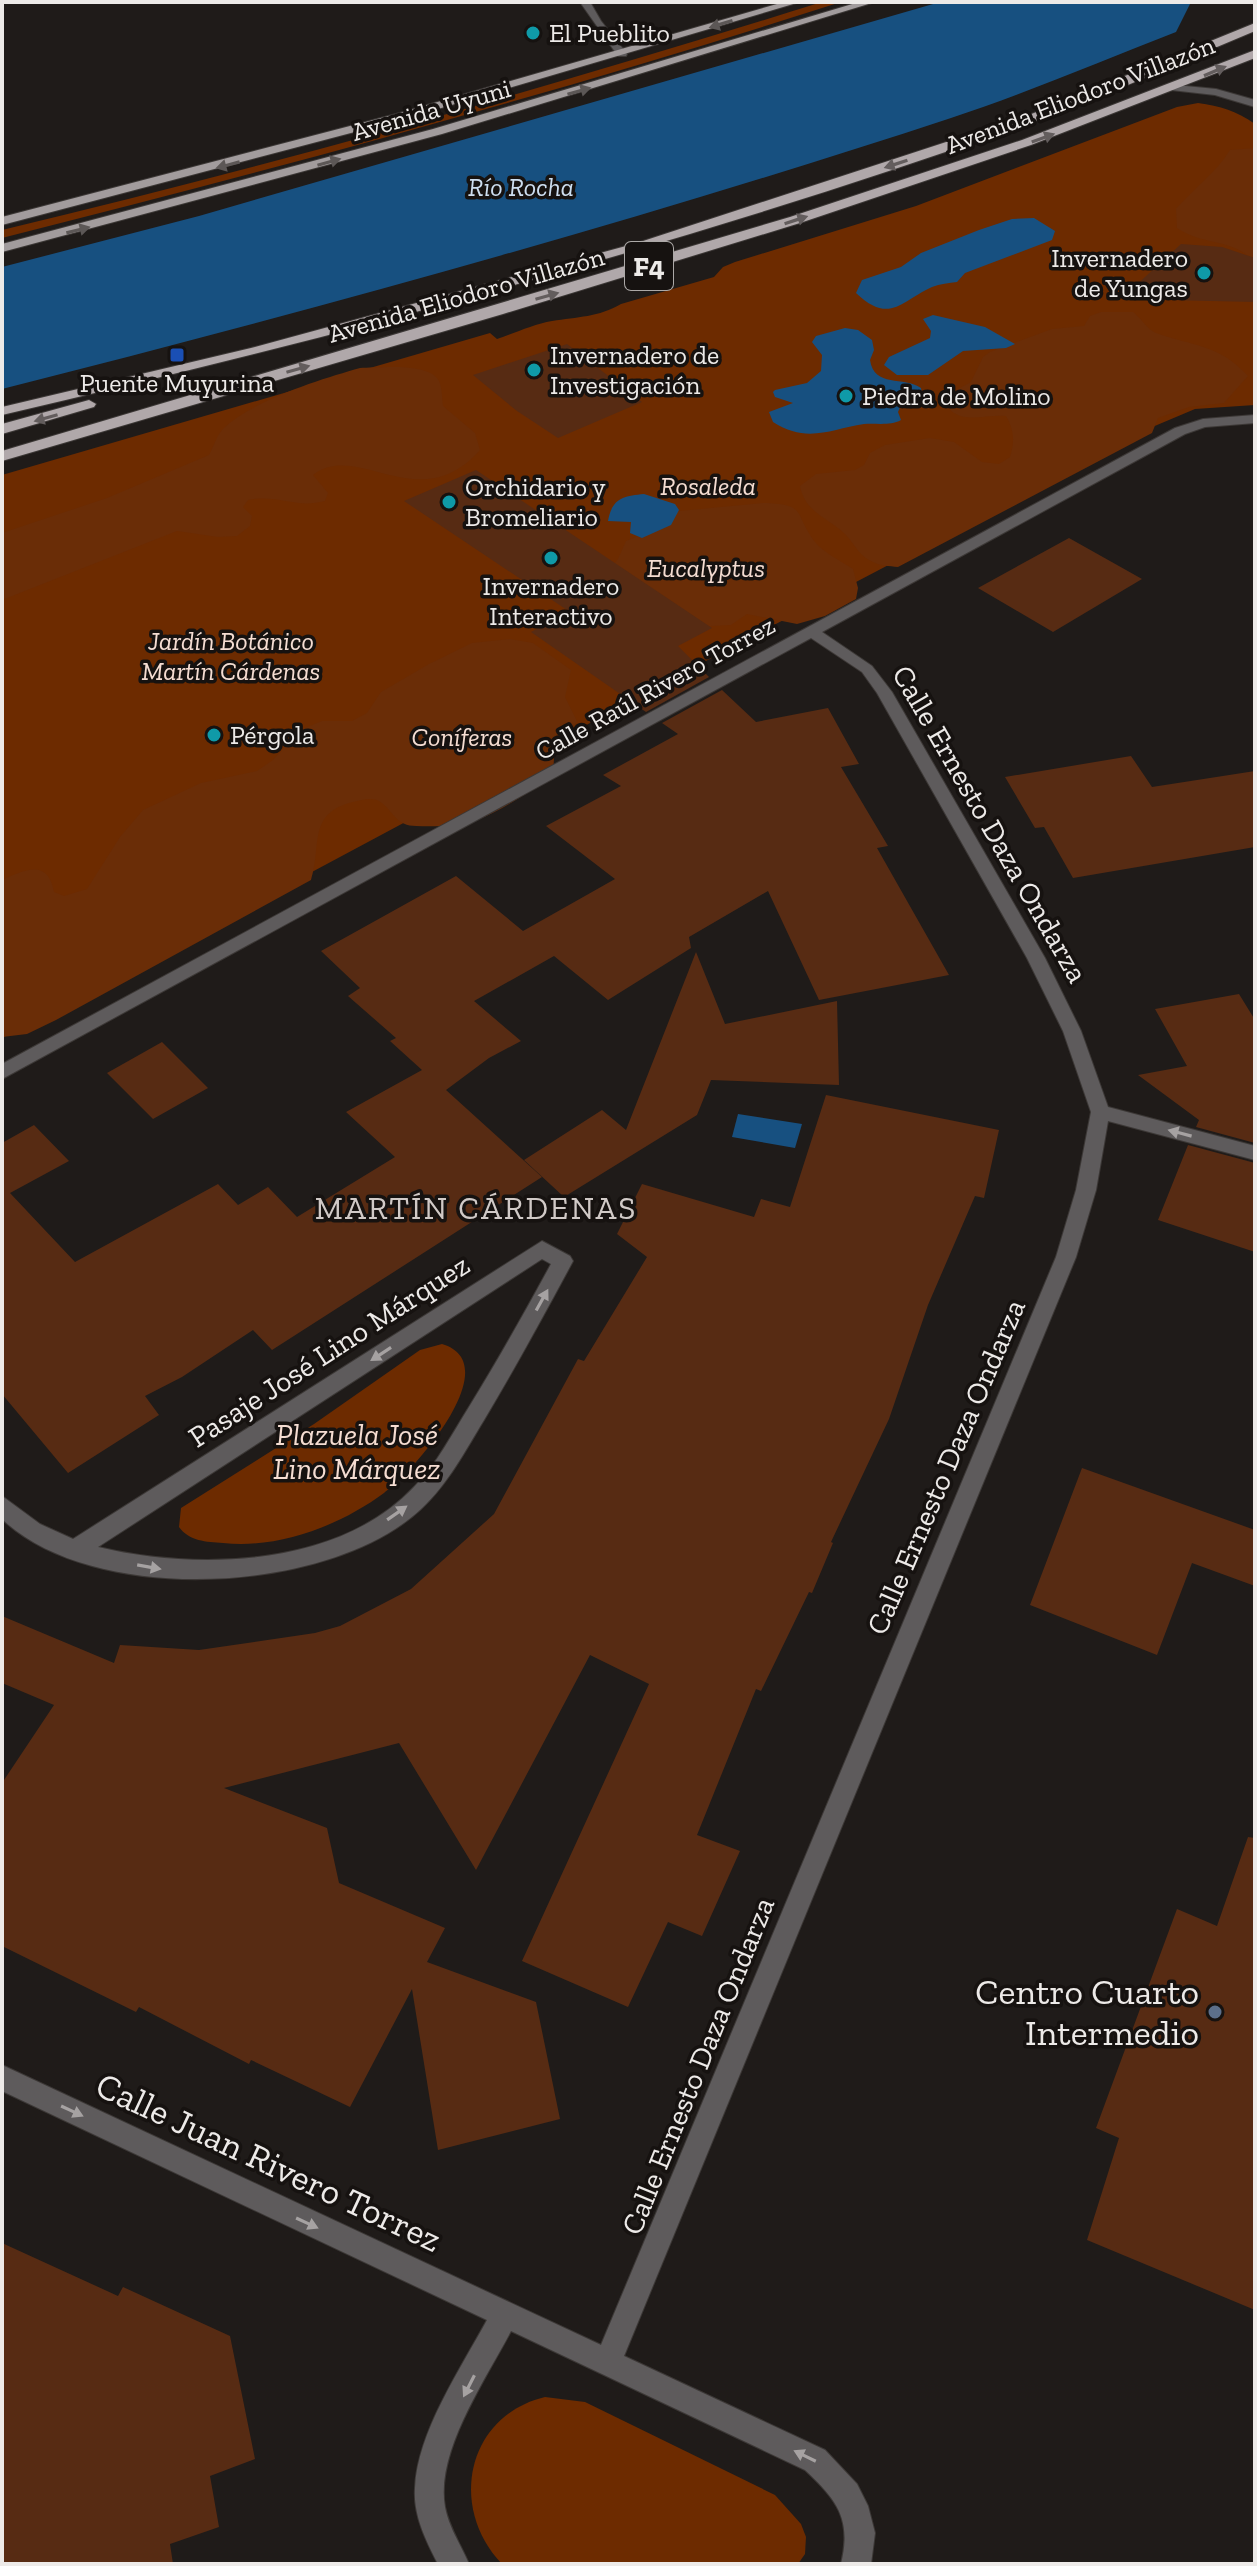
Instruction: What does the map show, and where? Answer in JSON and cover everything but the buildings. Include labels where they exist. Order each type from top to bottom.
[{"type":"highway","name":"Avenida Eliodoro Villazón","points":[[254,352],[642,246],[949,148],[1073,103],[1255,27]]},
{"type":"highway","name":"Avenida Eliodoro Villazón","points":[[2,456],[689,254],[980,160],[1175,88],[1255,54]]},
{"type":"highway","name":"F4","points":[[2,411],[254,352]]},
{"type":"highway","points":[[2,429],[254,352]]},
{"type":"highway","points":[[2,448],[115,422]]},
{"type":"main road","name":"Avenida Uyuni","points":[[2,221],[197,173],[622,54],[795,2]]},
{"type":"main road","name":"Avenida Uyuni","points":[[2,248],[178,205],[870,2]]},
{"type":"street","points":[[585,2],[622,54]]},
{"type":"street","points":[[1175,88],[1216,92],[1255,104]]},
{"type":"street","name":"Calle Raúl Rivero Torrez","points":[[2,1072],[1180,431],[1203,423],[1255,419]]},
{"type":"street","name":"Calle Ernesto Daza Ondarza","points":[[607,2364],[1066,1257],[1086,1190],[1100,1112],[1072,1031],[1036,958],[884,692],[867,669],[812,632]]},
{"type":"street","points":[[1100,1112],[1255,1153]]},
{"type":"street","name":"Pasaje José Lino Márquez","points":[[2,1505],[37,1534],[73,1551],[157,1569],[231,1571],[296,1560],[355,1538],[400,1513],[432,1482],[458,1445],[563,1261],[542,1249],[73,1551]]},
{"type":"street","name":"Calle Juan Rivero Torrez","points":[[2,2078],[815,2460],[842,2484],[856,2511],[863,2543],[856,2564]]},
{"type":"street","points":[[454,2564],[441,2543],[429,2488],[445,2434],[504,2316]]},
{"type":"green space","points":[[822,2],[841,2],[423,127],[2,238],[2,230],[414,123]]},
{"type":"green space","name":"Jardín Botánico Martín Cárdenas","points":[[1198,103],[1228,110],[1255,124],[1255,405],[1195,409],[1150,428],[732,647],[2,1038],[2,475],[490,333],[497,339],[545,322],[604,312],[621,304],[714,277],[723,267],[735,262],[916,206],[1177,107]]},
{"type":"green space","points":[[1255,148],[1255,262],[1237,249],[1198,238],[1177,228],[1176,209],[1230,150]]},
{"type":"green space","points":[[1101,312],[1133,312],[1153,331],[1216,352],[1248,376],[1224,403],[1189,407],[1158,418],[1152,433],[898,567],[868,560],[846,535],[807,503],[800,486],[816,474],[855,470],[864,465],[870,453],[885,445],[930,438],[954,442],[982,462],[999,464],[1010,457],[1013,436],[1006,416],[961,416],[948,407],[943,397],[971,382],[983,357],[990,352],[1052,329],[1084,326],[1090,316]]},
{"type":"green space","points":[[403,367],[434,375],[440,383],[443,406],[475,433],[480,450],[457,469],[434,478],[412,479],[350,466],[331,467],[313,475],[328,493],[325,501],[248,500],[243,507],[252,516],[250,526],[237,536],[218,537],[177,531],[2,600],[2,533],[107,498],[209,455],[222,431],[252,408],[308,384],[360,368]]},
{"type":"green space","name":"Eucalyptus","points":[[763,503],[787,505],[798,512],[819,546],[853,569],[858,588],[856,599],[825,616],[797,624],[747,614],[731,625],[691,627],[607,571],[618,559],[626,541],[650,531],[669,512]]},
{"type":"green space","name":"Coníferas","points":[[510,639],[533,643],[571,670],[565,697],[577,721],[554,758],[553,778],[487,816],[455,825],[404,824],[375,800],[360,800],[338,807],[322,823],[311,880],[56,1020],[27,1034],[2,1037],[2,880],[34,870],[46,874],[54,892],[64,896],[87,889],[120,837],[143,810],[201,783],[257,771],[273,760],[300,730],[322,721],[352,721],[367,713],[381,692],[429,664],[472,643]]},
{"type":"green space","name":"Plazuela José Lino Márquez","points":[[442,1344],[460,1355],[465,1373],[460,1395],[432,1442],[384,1493],[348,1516],[287,1539],[244,1544],[204,1541],[193,1538],[179,1527],[181,1508],[314,1424],[420,1350]]},
{"type":"green space","points":[[545,2397],[585,2402],[775,2495],[801,2524],[806,2537],[805,2554],[798,2564],[502,2564],[485,2542],[475,2517],[471,2492],[474,2467],[482,2443],[497,2423],[518,2407]]},
{"type":"water","name":"Río Rocha","points":[[940,2],[1191,2],[1176,32],[951,118],[479,262],[2,389],[2,267],[199,216]]},
{"type":"water","points":[[1034,218],[1055,231],[1052,240],[965,273],[957,282],[932,287],[887,309],[868,303],[856,293],[862,280],[901,267],[921,253],[1012,219]]},
{"type":"water","points":[[933,315],[985,327],[1015,344],[1006,348],[963,351],[928,375],[897,375],[884,365],[889,357],[930,338],[931,331],[923,319]]},
{"type":"water","points":[[845,328],[858,330],[872,340],[874,350],[870,360],[877,374],[914,384],[921,388],[922,394],[901,405],[898,412],[901,420],[892,423],[864,424],[808,434],[785,429],[773,422],[769,412],[793,403],[775,397],[773,392],[807,383],[821,371],[822,355],[812,342],[816,336]]},
{"type":"water","points":[[644,494],[675,504],[679,510],[671,525],[642,538],[630,533],[631,522],[608,521],[612,508],[619,500]]},
{"type":"water","points":[[738,1114],[802,1124],[795,1148],[732,1137]]},
{"type":"place","name":"El Pueblito","points":[[533,33]]},
{"type":"place","name":"Invernadero de Yungas","points":[[1204,273]]},
{"type":"place","name":"Puente Muyurina","points":[[177,355]]},
{"type":"place","name":"Invernadero de Investigación","points":[[534,370]]},
{"type":"place","name":"Piedra de Molino","points":[[846,396]]},
{"type":"place","name":"Orchidario y Bromeliario","points":[[449,502]]},
{"type":"place","name":"Invernadero Interactivo","points":[[551,558]]},
{"type":"place","name":"Pérgola","points":[[214,735]]},
{"type":"place","name":"Centro Cuarto Intermedio","points":[[1215,2012]]},
{"type":"district","name":"MARTÍN CÁRDENAS","points":[[476,1208]]},
{"type":"park label","name":"Rosaleda","points":[[708,486]]}]
